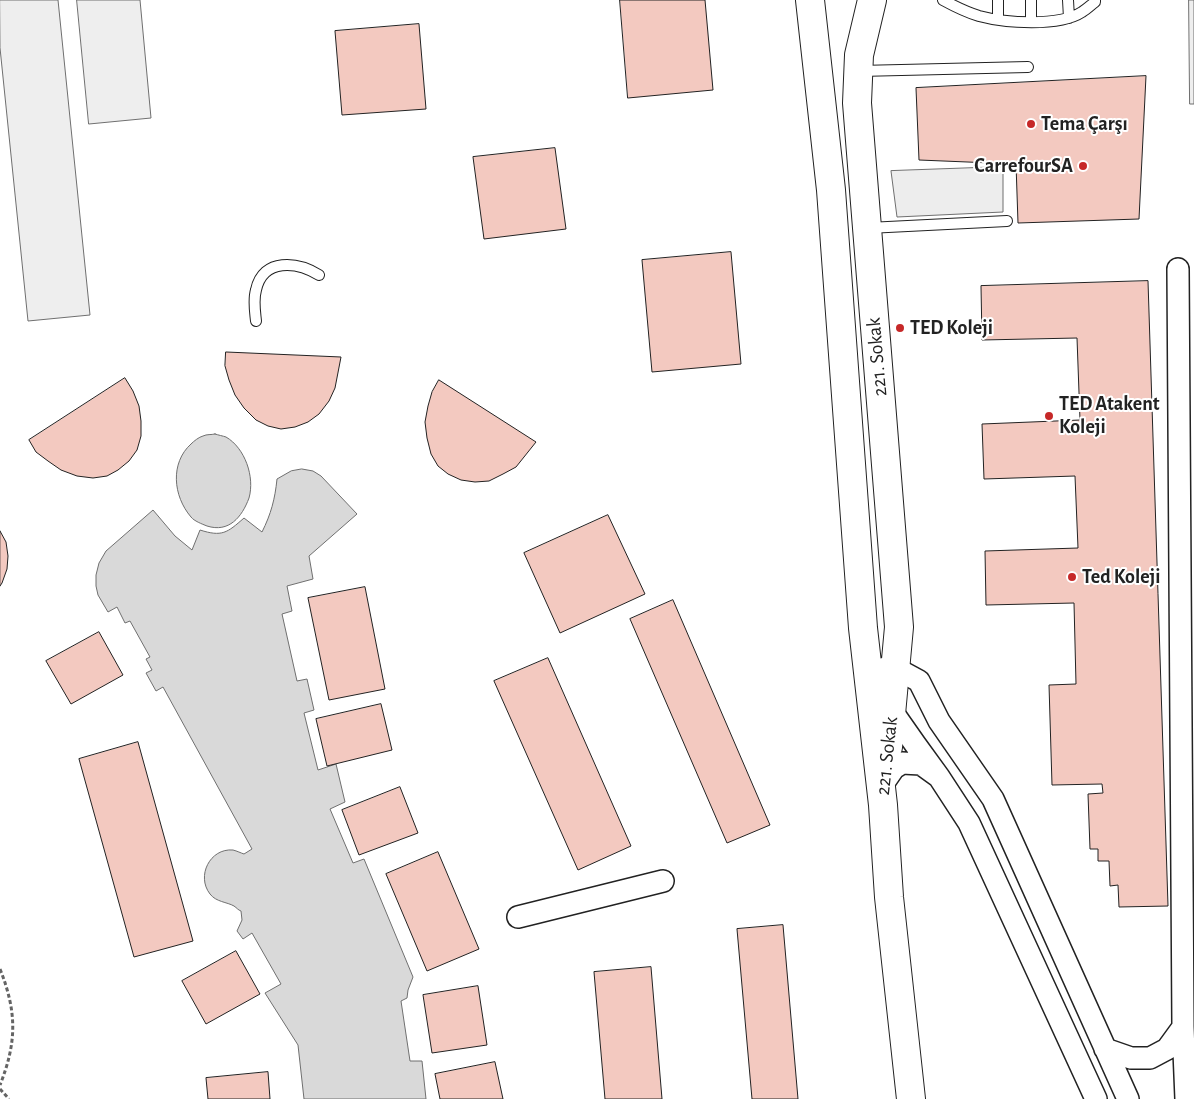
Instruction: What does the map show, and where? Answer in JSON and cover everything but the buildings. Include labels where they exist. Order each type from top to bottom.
[{"type":"street","name":"221. Sokak","points":[[810,0],[831,190],[863,628],[884,793]]},
{"type":"street","name":"221. Sokak","points":[[872,0],[859,56],[857,103],[899,627],[884,793]]},
{"type":"street","points":[[1178,269],[1183,1027],[1186,1099]]},
{"type":"street","points":[[899,627],[920,681],[939,721],[993,800],[1128,1099]]},
{"type":"street","points":[[920,681],[895,668],[878,670],[869,678],[940,776],[969,823],[1096,1099]]},
{"type":"street","points":[[911,1099],[890,897],[884,793],[894,768],[902,763],[921,764],[940,776]]},
{"type":"street","points":[[518,917],[663,881]]},
{"type":"street","points":[[1105,1049],[1131,1058],[1150,1058],[1167,1049],[1183,1027]]},
{"type":"lane","points":[[943,0],[964,5],[980,16],[1014,22],[1051,22],[1069,18],[1082,12],[1095,0]]},
{"type":"lane","points":[[998,0],[998,19]]},
{"type":"lane","points":[[1031,0],[1031,22]]},
{"type":"lane","points":[[1068,0],[1069,18]]},
{"type":"lane","points":[[859,71],[1028,67]]},
{"type":"lane","points":[[867,228],[1007,221]]},
{"type":"lane","points":[[256,321],[256,290],[258,282],[267,271],[280,265],[296,265],[320,275]]},
{"type":"path","points":[[0,969],[7,987],[12,1010],[13,1037],[7,1066],[0,1085]]},
{"type":"path","points":[[0,1089],[9,1099]]},
{"type":"shaded area","points":[[0,0],[58,0],[90,315],[28,321],[0,48]]},
{"type":"shaded area","points":[[77,0],[140,0],[151,118],[89,124]]},
{"type":"shaded area","points":[[1189,0],[1194,0],[1194,104],[1190,104]]},
{"type":"shaded area","points":[[1003,167],[1003,212],[897,217],[891,171]]},
{"type":"shaded area","points":[[215,434],[226,437],[238,448],[247,464],[251,490],[243,511],[234,522],[215,528],[207,526],[191,517],[180,499],[176,480],[177,470],[184,452],[198,438]]},
{"type":"shaded area","points":[[302,469],[313,471],[321,476],[357,514],[309,556],[313,579],[287,586],[292,611],[282,614],[297,681],[307,679],[314,710],[304,713],[318,770],[336,764],[345,802],[330,809],[353,863],[364,859],[413,977],[407,998],[401,1001],[410,1061],[422,1061],[426,1099],[304,1099],[298,1045],[265,993],[281,984],[252,933],[243,939],[237,931],[242,920],[241,911],[234,906],[215,899],[206,887],[204,879],[208,864],[218,854],[233,850],[244,854],[252,849],[163,687],[156,691],[146,673],[152,670],[146,659],[150,657],[130,621],[125,623],[117,607],[108,612],[98,595],[96,586],[99,563],[106,551],[153,510],[175,536],[192,550],[200,530],[214,533],[224,532],[244,518],[262,532],[272,506],[277,479],[291,471]]},
{"type":"place","name":"Tema Çarşı","points":[[1031,124]]},
{"type":"place","name":"CarrefourSA","points":[[1083,166]]},
{"type":"place","name":"TED Koleji","points":[[900,328]]},
{"type":"place","name":"TED Atakent Koleji","points":[[1049,416]]},
{"type":"place","name":"Ted Koleji","points":[[1072,577]]}]
